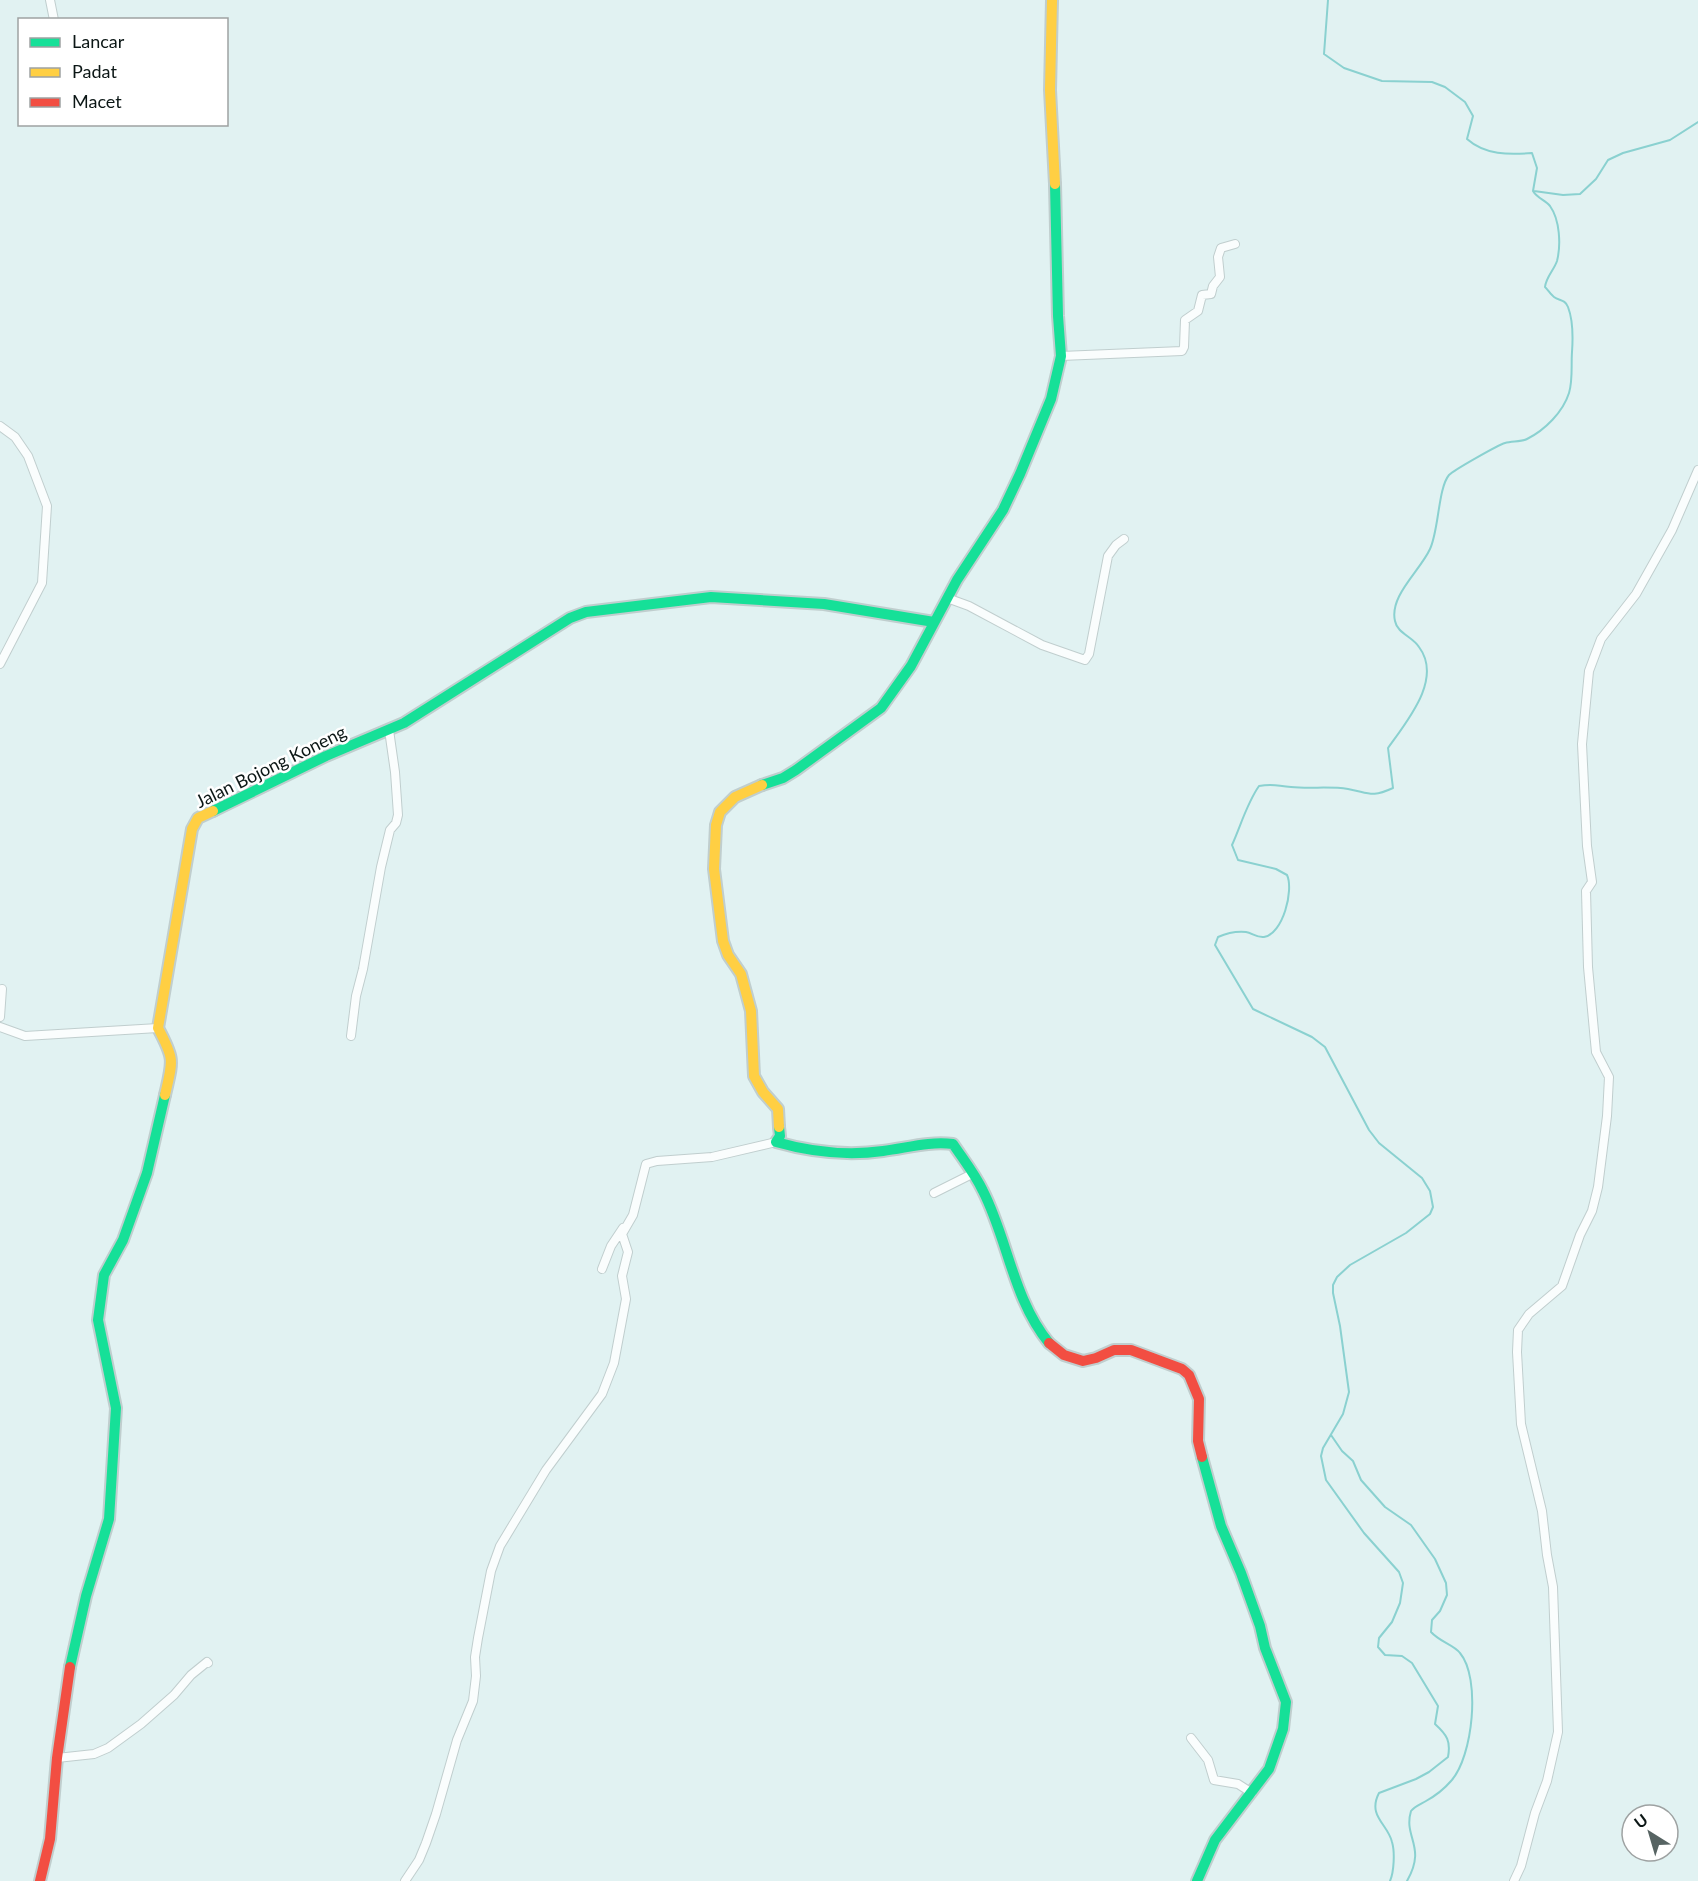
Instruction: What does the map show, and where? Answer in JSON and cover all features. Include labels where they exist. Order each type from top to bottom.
[{"type":"street","points":[[50,0],[54,18]]},
{"type":"street","points":[[776,1142],[780,1136],[778,1109],[754,1076],[751,1011],[741,974],[728,955],[723,941],[714,869],[716,825],[720,812],[735,797],[783,778],[881,708],[911,666],[947,598],[1003,510],[1051,399],[1060,357],[1050,90],[1052,0]]},
{"type":"street","points":[[1060,357],[1182,351],[1185,320],[1198,311],[1202,295],[1211,294],[1213,286],[1220,277],[1218,257],[1221,248],[1235,244]]},
{"type":"street","points":[[0,426],[15,437],[28,456],[47,506],[42,583],[0,664]]},
{"type":"street","points":[[1514,1881],[1521,1866],[1558,1732],[1553,1587],[1542,1511],[1521,1424],[1518,1330],[1529,1314],[1562,1286],[1580,1235],[1592,1211],[1598,1187],[1609,1077],[1596,1052],[1588,967],[1586,891],[1592,882],[1587,846],[1582,744],[1586,691],[1589,671],[1601,639],[1636,594],[1672,530],[1698,470]]},
{"type":"street","points":[[947,598],[969,606],[1042,645],[1085,660],[1089,654],[1108,556],[1124,538]]},
{"type":"street","name":"Jalan Bojong Koneng","points":[[158,1028],[192,829],[198,818],[326,756],[389,730],[426,710],[570,618],[586,612],[711,597],[824,604],[933,622]]},
{"type":"street","points":[[351,1036],[356,996],[381,867],[390,830],[396,823],[398,815],[389,730]]},
{"type":"street","points":[[0,1017],[2,989]]},
{"type":"street","points":[[0,1027],[25,1036],[158,1028],[171,1052],[172,1066],[147,1173],[123,1240],[104,1275],[98,1320],[116,1408],[109,1519],[86,1596],[68,1677],[57,1758],[50,1839],[40,1881]]},
{"type":"street","points":[[405,1881],[426,1843],[458,1740],[473,1701],[478,1638],[491,1571],[500,1546],[546,1470],[602,1394],[614,1363],[626,1299],[622,1276],[628,1257],[622,1234],[633,1215],[645,1167],[649,1162],[712,1157],[776,1142],[812,1152],[840,1153],[874,1152],[943,1142],[953,1144],[982,1191],[1000,1233],[1009,1264],[1029,1309],[1043,1335],[1052,1346],[1064,1355],[1083,1361],[1114,1350],[1131,1350],[1173,1365],[1189,1375],[1199,1399],[1198,1442],[1221,1526],[1241,1573],[1260,1626],[1265,1648],[1286,1702],[1286,1714],[1278,1746],[1269,1769],[1215,1840],[1197,1881]]},
{"type":"street","points":[[934,1193],[972,1174]]},
{"type":"street","points":[[602,1269],[618,1233],[627,1226]]},
{"type":"street","points":[[57,1758],[99,1753],[141,1724],[174,1695],[191,1675],[208,1663]]},
{"type":"street","points":[[1191,1738],[1208,1760],[1214,1780],[1238,1784],[1252,1793]]},
{"type":"waterway","points":[[1328,0],[1324,54],[1344,68],[1382,81],[1432,82],[1445,87],[1465,102],[1473,116],[1467,139],[1489,151],[1506,154],[1532,153],[1537,168],[1533,191],[1550,206],[1556,218],[1559,233],[1557,261],[1545,287],[1553,296],[1567,304],[1572,335],[1571,383],[1562,407],[1547,426],[1534,435],[1525,440],[1501,445],[1449,475],[1445,481],[1430,549],[1406,584],[1397,602],[1394,612],[1396,625],[1419,647],[1425,659],[1427,672],[1420,699],[1388,748],[1393,788],[1370,794],[1341,788],[1259,786],[1232,845],[1238,860],[1276,869],[1287,875],[1289,891],[1285,911],[1277,928],[1271,934],[1261,937],[1246,932],[1232,933],[1218,937],[1215,945],[1253,1009],[1312,1037],[1325,1047],[1369,1130],[1379,1143],[1422,1178],[1430,1191],[1433,1207],[1430,1214],[1406,1233],[1350,1265],[1337,1277],[1333,1285],[1349,1392],[1343,1414],[1323,1448],[1321,1456],[1326,1480],[1364,1533],[1399,1572],[1403,1583],[1400,1603],[1392,1622],[1379,1638],[1378,1647],[1385,1655],[1402,1656],[1412,1663],[1438,1706],[1435,1724],[1445,1735],[1449,1747],[1448,1757],[1429,1772],[1379,1793],[1375,1808],[1393,1846],[1394,1856],[1390,1881]]},
{"type":"waterway","points":[[1534,191],[1563,195],[1580,194],[1596,179],[1608,160],[1623,153],[1670,140],[1698,122]]},
{"type":"waterway","points":[[1331,1435],[1342,1451],[1353,1461],[1361,1480],[1385,1507],[1411,1525],[1435,1559],[1446,1583],[1447,1595],[1440,1611],[1432,1620],[1431,1632],[1460,1653],[1467,1665],[1471,1680],[1472,1717],[1465,1754],[1459,1770],[1443,1789],[1411,1811],[1409,1820],[1415,1859],[1407,1881]]},
{"type":"traffic: fast","points":[[762,785],[783,778],[796,770],[881,708],[911,666],[957,580],[1003,510],[1051,399],[1061,356],[1055,184]]},
{"type":"traffic: fast","points":[[213,811],[326,756],[404,723],[570,618],[586,612],[711,597],[824,604],[934,622]]},
{"type":"traffic: fast","points":[[70,1667],[86,1596],[109,1519],[116,1408],[98,1320],[104,1275],[123,1240],[147,1173],[165,1095]]},
{"type":"traffic: fast","points":[[779,1127],[780,1136],[776,1142],[829,1152],[856,1153],[927,1144],[953,1144],[983,1191],[1027,1308],[1049,1343]]},
{"type":"traffic: fast","points":[[1197,1881],[1215,1840],[1269,1769],[1283,1729],[1286,1702],[1265,1648],[1260,1626],[1241,1573],[1221,1526],[1202,1457]]},
{"type":"traffic: slow","points":[[1052,0],[1050,90],[1055,184]]},
{"type":"traffic: slow","points":[[762,785],[735,797],[720,812],[716,825],[714,869],[723,941],[728,955],[741,974],[751,1011],[754,1076],[763,1092],[778,1109],[779,1127]]},
{"type":"traffic: slow","points":[[165,1095],[171,1060],[158,1028],[192,829],[198,818],[213,811]]},
{"type":"traffic: jam","points":[[1049,1343],[1064,1355],[1083,1361],[1114,1350],[1131,1350],[1182,1369],[1189,1375],[1199,1399],[1198,1441],[1202,1457]]},
{"type":"traffic: jam","points":[[40,1881],[50,1839],[57,1758],[70,1667]]}]
